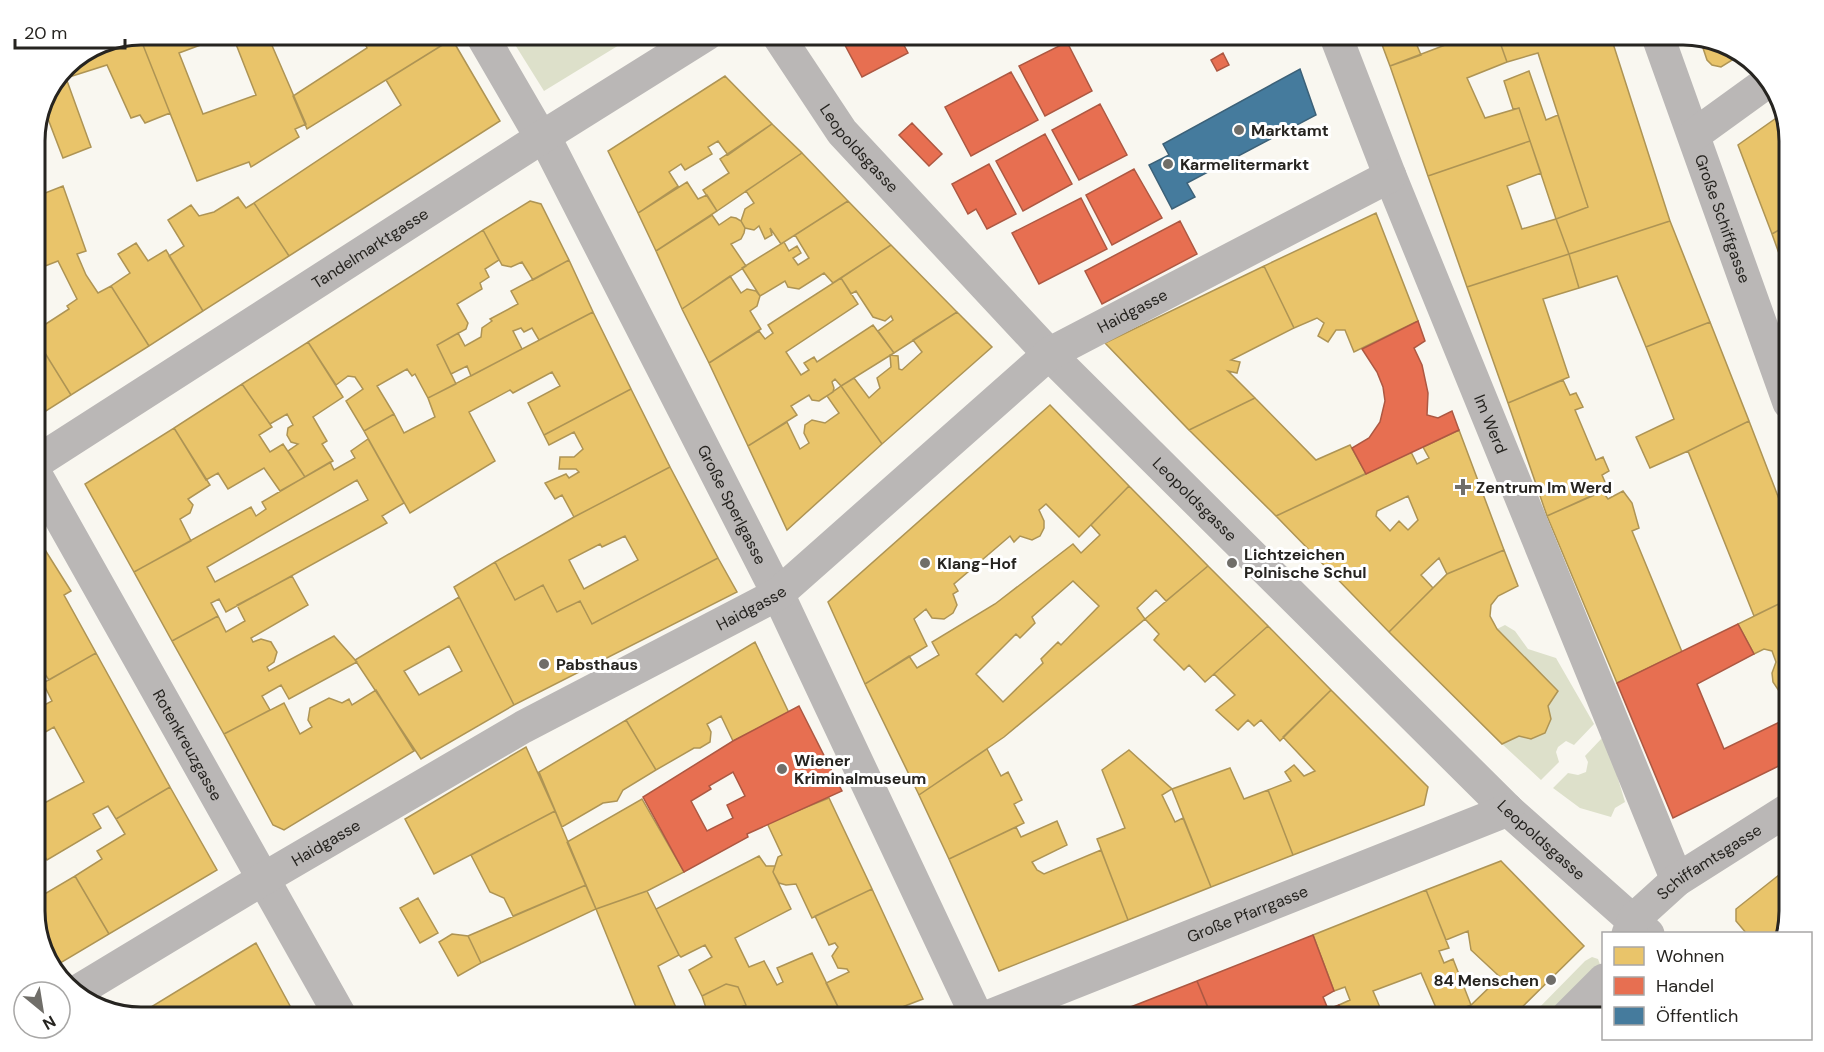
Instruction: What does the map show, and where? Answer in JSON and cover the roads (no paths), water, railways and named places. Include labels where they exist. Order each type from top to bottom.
[{"type":"street","name":"Große Sperlgasse","points":[[487,45],[534,127],[544,136],[778,594],[972,1007]]},
{"type":"street","name":"Tandelmarktgasse","points":[[45,458],[689,45]]},
{"type":"street","name":"Leopoldsgasse","points":[[784,45],[842,132],[1049,354],[1508,810],[1637,929]]},
{"type":"street","name":"Im Werd","points":[[1339,45],[1390,176],[1677,880]]},
{"type":"street","name":"Große Schiffgasse","points":[[1661,45],[1779,373]]},
{"type":"street","points":[[1694,135],[1762,86]]},
{"type":"street","name":"Haidgasse","points":[[84,987],[523,727],[778,594],[1049,354],[1390,176]]},
{"type":"street","name":"Rotenkreuzgasse","points":[[45,491],[335,1007]]},
{"type":"street","name":"Große Pfarrgasse","points":[[1012,1007],[1508,810]]},
{"type":"street","name":"Schiffamtsgasse","points":[[1637,929],[1677,880],[1779,816]]},
{"type":"street","points":[[1578,1007],[1602,982]]},
{"type":"place","name":"Marktamt","points":[[1239,130]]},
{"type":"place","name":"Karmelitermarkt","points":[[1168,164]]},
{"type":"place","name":"Zentrum Im Werd","points":[[1463,487]]},
{"type":"place","name":"Klang-Hof","points":[[925,563]]},
{"type":"place","name":"Lichtzeichen Polnische Schul","points":[[1232,563]]},
{"type":"place","name":"Pabsthaus","points":[[544,664]]},
{"type":"place","name":"Wiener Kriminalmuseum","points":[[782,769]]},
{"type":"place","name":"84 Menschen","points":[[1551,980]]}]
